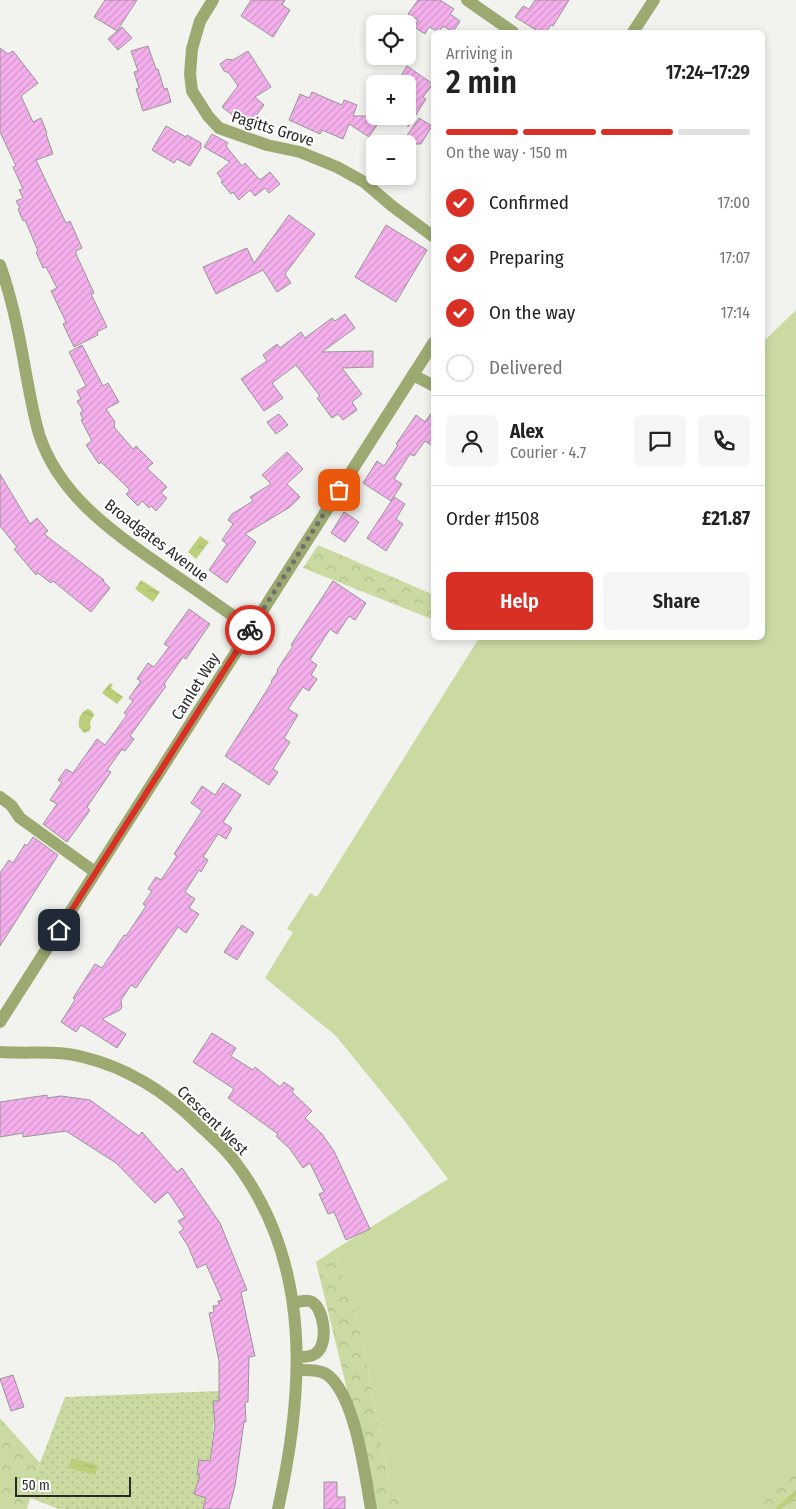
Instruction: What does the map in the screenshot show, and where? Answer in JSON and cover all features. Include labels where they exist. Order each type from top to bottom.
[{"type":"street","name":"Pagitts Grove","points":[[213,0],[200,21],[192,49],[190,74],[192,91],[208,116],[219,128],[267,145],[300,152],[337,167],[364,182],[392,206],[431,235]]},
{"type":"street","points":[[468,0],[510,30]]},
{"type":"street","points":[[634,30],[654,0]]},
{"type":"street","name":"Broadgates Avenue","points":[[0,264],[19,333],[32,407],[40,435],[48,456],[61,477],[76,497],[104,524],[251,628]]},
{"type":"street","name":"Camlet Way","points":[[0,1022],[431,346]]},
{"type":"street","points":[[412,375],[431,384]]},
{"type":"street","points":[[0,797],[11,805],[20,818],[95,872]]},
{"type":"street","name":"Crescent West","points":[[0,1052],[60,1053],[83,1057],[125,1072],[153,1087],[189,1115],[236,1162],[250,1184],[274,1231],[286,1268],[293,1303],[297,1363],[293,1427],[278,1509]]},
{"type":"street","points":[[293,1303],[309,1301],[315,1304],[320,1312],[325,1338],[320,1350],[297,1363]]},
{"type":"street","points":[[297,1363],[330,1376],[344,1396],[361,1451],[371,1509]]},
{"type":"green space","points":[[796,310],[796,1509],[404,1509],[388,1478],[363,1341],[334,1250],[448,1179],[401,1116],[336,1036],[265,978],[293,932],[287,929],[310,893],[317,897],[478,640],[765,640],[765,340]]},
{"type":"green space","points":[[318,545],[431,594],[431,619],[303,568]]},
{"type":"green space","points":[[334,1250],[363,1341],[388,1478],[404,1509],[376,1509],[316,1262]]},
{"type":"green space","points":[[219,1391],[210,1461],[197,1475],[209,1476],[208,1484],[198,1481],[194,1494],[206,1498],[203,1509],[59,1509],[30,1498],[40,1463],[65,1397]]},
{"type":"green space","points":[[0,1418],[40,1463],[27,1509],[0,1509]]},
{"type":"green space","points":[[796,1469],[796,1502],[787,1509],[744,1509]]},
{"type":"water","points":[[200,536],[209,542],[196,559],[188,552]]},
{"type":"water","points":[[141,580],[160,592],[153,602],[135,589]]},
{"type":"water","points":[[110,683],[113,685],[111,688],[123,697],[117,704],[102,693]]},
{"type":"water","points":[[88,709],[94,715],[90,722],[91,728],[84,733],[79,727],[79,719],[81,714]]},
{"type":"water","points":[[71,1458],[98,1465],[95,1475],[69,1468]]},
{"type":"building","points":[[105,0],[137,0],[117,31],[94,17]]},
{"type":"building","points":[[251,0],[285,0],[282,5],[290,10],[273,37],[241,16]]},
{"type":"building","points":[[418,0],[440,0],[454,9],[450,14],[460,21],[454,30],[450,30],[443,26],[440,30],[429,27],[425,34],[416,28],[418,20],[416,15],[408,14]]},
{"type":"building","points":[[535,0],[569,0],[553,26],[551,25],[547,30],[536,30],[515,17],[523,6],[529,9]]},
{"type":"building","points":[[122,27],[132,38],[118,50],[108,39]]},
{"type":"building","points":[[148,46],[164,89],[167,88],[171,102],[143,111],[136,89],[139,88],[134,72],[138,71],[131,51]]},
{"type":"building","points":[[0,48],[8,54],[13,51],[38,83],[21,96],[33,122],[41,118],[53,154],[36,160],[66,223],[70,221],[82,248],[76,251],[76,254],[94,293],[91,294],[107,327],[97,332],[98,335],[74,347],[63,324],[66,322],[51,291],[57,288],[46,267],[43,268],[36,252],[38,251],[25,220],[23,221],[16,201],[23,198],[19,190],[23,189],[13,167],[16,166],[0,132]]},
{"type":"building","points":[[248,51],[271,87],[255,97],[264,105],[252,121],[240,112],[235,117],[222,107],[238,86],[220,64],[227,59],[233,60]]},
{"type":"building","points":[[407,66],[431,83],[431,87],[423,97],[426,99],[416,115],[416,75],[402,75]]},
{"type":"building","points":[[312,92],[342,105],[344,100],[357,105],[353,116],[366,116],[366,125],[377,125],[370,135],[366,135],[349,124],[343,139],[322,130],[320,134],[289,120],[300,94],[309,98]]},
{"type":"building","points":[[419,118],[431,125],[421,144],[416,144],[416,135],[407,135],[416,125]]},
{"type":"building","points":[[166,126],[201,143],[201,148],[190,166],[177,159],[174,163],[152,150]]},
{"type":"building","points":[[212,134],[228,143],[226,146],[242,166],[245,163],[260,180],[270,172],[280,184],[269,193],[265,188],[255,196],[250,190],[239,200],[221,182],[223,181],[217,173],[230,162],[204,147]]},
{"type":"building","points":[[289,215],[315,234],[285,274],[291,283],[277,292],[263,270],[216,294],[203,267],[247,248],[254,263]]},
{"type":"building","points":[[386,225],[427,250],[396,302],[355,277]]},
{"type":"building","points":[[345,314],[355,328],[322,352],[373,351],[373,367],[342,368],[362,394],[352,402],[357,410],[343,420],[338,414],[332,418],[317,398],[320,396],[296,365],[272,383],[283,398],[264,411],[241,379],[267,361],[263,355],[277,344],[280,348],[301,332],[305,338],[332,318],[335,321]]},
{"type":"building","points":[[82,345],[103,386],[108,383],[119,402],[106,409],[115,422],[114,427],[133,449],[136,446],[153,463],[147,468],[167,487],[161,493],[167,498],[156,511],[151,506],[149,508],[142,501],[138,506],[126,494],[130,490],[101,462],[99,464],[86,445],[92,441],[81,420],[83,419],[80,413],[83,411],[77,401],[81,399],[77,391],[86,386],[69,352]]},
{"type":"building","points":[[431,413],[431,445],[425,441],[414,456],[410,454],[394,479],[402,484],[391,501],[363,483],[377,461],[384,466],[398,445],[396,444],[416,415],[425,422]]},
{"type":"building","points":[[279,414],[288,425],[276,434],[267,422]]},
{"type":"building","points":[[287,452],[303,469],[287,484],[300,497],[290,507],[245,534],[256,542],[227,583],[209,570],[227,544],[222,540],[233,524],[228,520],[232,514],[253,501],[250,497],[271,484],[262,475]]},
{"type":"building","points":[[0,474],[30,524],[37,518],[48,531],[44,534],[104,580],[110,588],[91,612],[53,581],[51,583],[38,573],[36,575],[14,549],[17,547],[0,526]]},
{"type":"building","points":[[394,497],[405,504],[396,519],[403,524],[386,551],[367,538]]},
{"type":"building","points":[[344,512],[359,522],[345,542],[331,533]]},
{"type":"building","points":[[333,581],[366,603],[355,620],[349,616],[337,634],[330,629],[310,660],[317,665],[311,675],[317,679],[309,691],[303,687],[288,709],[298,715],[284,738],[290,742],[273,769],[278,772],[269,785],[225,756],[272,682],[277,670],[293,646],[291,645]]},
{"type":"building","points":[[189,609],[210,624],[186,659],[183,657],[164,684],[166,686],[130,736],[134,739],[125,751],[122,749],[107,770],[111,772],[87,807],[90,810],[67,842],[43,824],[57,804],[50,800],[62,782],[58,780],[66,769],[73,773],[97,739],[105,745],[127,715],[124,713],[133,701],[129,698],[141,681],[137,679],[148,663],[154,667],[169,647],[164,644]]},
{"type":"building","points":[[223,783],[241,795],[223,822],[232,828],[226,839],[218,834],[203,857],[208,860],[185,892],[195,899],[189,908],[199,914],[186,933],[178,927],[136,988],[131,985],[121,1000],[122,1007],[120,1010],[102,1019],[126,1034],[117,1048],[81,1025],[76,1032],[61,1022],[75,1000],[73,998],[95,964],[102,968],[124,935],[126,936],[146,906],[143,904],[152,891],[148,889],[156,877],[161,880],[177,856],[174,854],[202,811],[191,803],[202,786],[215,795]]},
{"type":"building","points":[[33,837],[58,855],[0,946],[0,873],[9,860],[13,863],[25,844],[27,846]]},
{"type":"building","points":[[242,925],[254,933],[237,960],[224,952]]},
{"type":"building","points":[[212,1033],[236,1048],[231,1056],[253,1070],[255,1067],[280,1087],[284,1082],[294,1089],[292,1092],[312,1111],[305,1118],[322,1134],[334,1151],[370,1229],[346,1240],[334,1212],[328,1214],[319,1194],[324,1192],[310,1163],[303,1168],[290,1149],[276,1136],[278,1134],[228,1098],[234,1089],[193,1062]]},
{"type":"building","points":[[47,1095],[47,1098],[61,1096],[90,1100],[139,1136],[142,1132],[177,1172],[182,1168],[220,1223],[247,1290],[241,1292],[255,1356],[249,1357],[248,1402],[245,1402],[246,1422],[244,1422],[235,1486],[229,1509],[203,1509],[206,1498],[194,1494],[200,1475],[197,1475],[199,1460],[210,1461],[215,1425],[213,1401],[219,1401],[219,1361],[209,1313],[214,1312],[213,1306],[219,1305],[218,1301],[222,1300],[206,1264],[197,1268],[188,1246],[179,1232],[184,1229],[178,1221],[185,1217],[168,1192],[155,1203],[116,1163],[66,1131],[23,1137],[23,1133],[0,1137],[0,1102]]},
{"type":"building","points":[[13,1375],[24,1407],[11,1411],[0,1379]]},
{"type":"building","points":[[324,1482],[337,1482],[337,1497],[345,1497],[345,1509],[324,1509]]},
{"type":"waterway","points":[[778,1509],[796,1493]]},
{"type":"way so far","points":[[250,630],[339,490]]},
{"type":"route","points":[[59,930],[250,630]]}]
